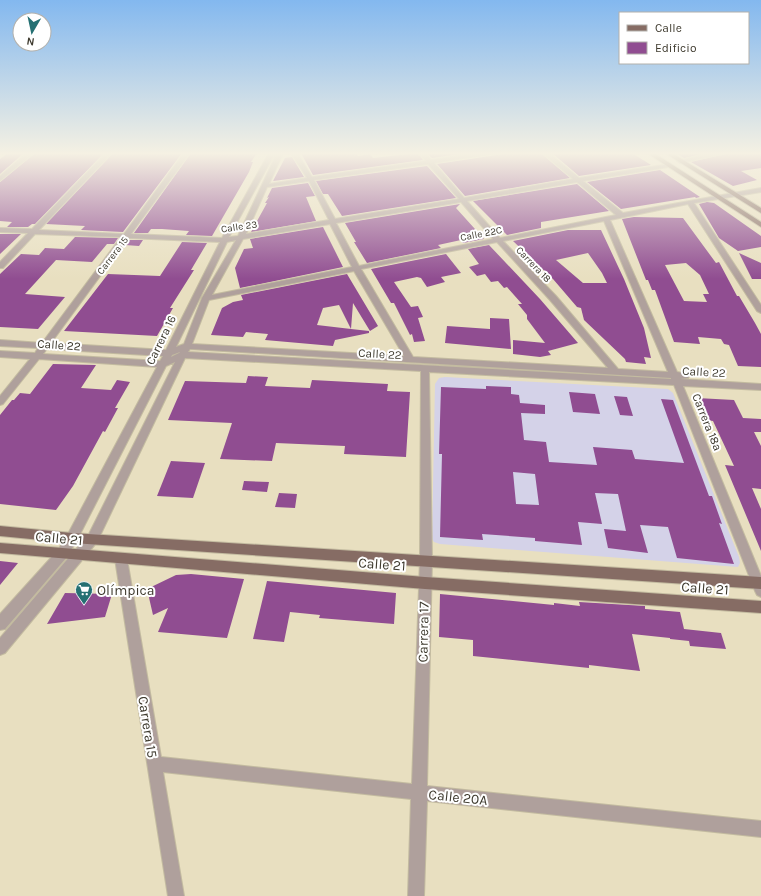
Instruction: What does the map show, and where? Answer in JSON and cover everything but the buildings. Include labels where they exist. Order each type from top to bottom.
[{"type":"main road","points":[[713,195],[761,225]]},
{"type":"main road","points":[[735,195],[761,211]]},
{"type":"main road","name":"Calle 21","points":[[0,531],[72,538],[92,538],[426,560],[760,586]]},
{"type":"main road","name":"Calle 21","points":[[0,548],[425,583],[761,607]]},
{"type":"street","points":[[0,266],[69,195]]},
{"type":"street","name":"Carrera 15","points":[[0,402],[37,356],[156,195]]},
{"type":"street","name":"Carrera 16","points":[[0,624],[62,554],[72,538],[163,364],[224,240],[250,195]]},
{"type":"street","name":"Carrera 16","points":[[0,648],[80,555],[92,538],[187,346],[206,298],[241,237],[260,195]]},
{"type":"street","points":[[318,195],[357,269],[410,359]]},
{"type":"street","name":"Carrera 18","points":[[458,195],[498,240],[553,298],[616,372]]},
{"type":"street","name":"Calle 23","points":[[0,230],[224,240],[488,195]]},
{"type":"street","points":[[597,195],[622,216]]},
{"type":"street","name":"Calle 22C","points":[[206,298],[690,202],[735,195]]},
{"type":"street","points":[[690,202],[761,311]]},
{"type":"street","name":"Carrera 18a","points":[[606,219],[676,379],[760,586]]},
{"type":"street","name":"Calle 22","points":[[0,343],[168,353],[187,346],[616,372],[761,387]]},
{"type":"street","name":"Calle 22","points":[[0,354],[163,364],[182,355],[676,379],[761,380]]},
{"type":"street","name":"Carrera 17","points":[[416,896],[426,560],[425,368]]},
{"type":"street","name":"Carrera 15","points":[[121,559],[176,896]]},
{"type":"street","name":"Calle 20A","points":[[154,764],[761,829]]},
{"type":"shaded area","points":[[445,377],[668,389],[673,393],[739,557],[740,563],[738,567],[440,544],[434,542],[432,539],[435,384],[439,378]]},
{"type":"place","name":"Olímpica","points":[[84,605]]}]
